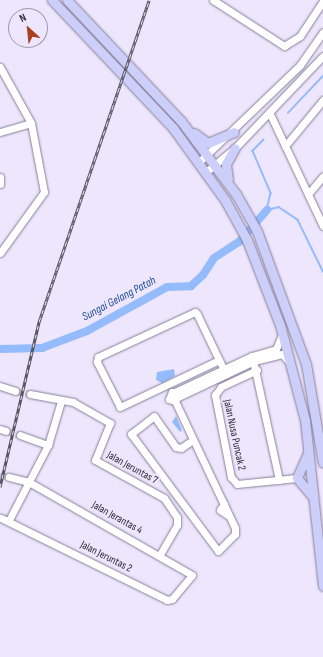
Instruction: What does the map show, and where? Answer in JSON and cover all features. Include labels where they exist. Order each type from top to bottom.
[{"type":"main road","points":[[52,0],[173,128],[206,172],[245,236],[282,334],[293,369],[309,450],[323,586]]},
{"type":"main road","points":[[67,0],[181,122],[236,194]]},
{"type":"main road","points":[[181,122],[208,143],[234,132]]},
{"type":"main road","points":[[235,148],[225,171],[257,231],[306,364],[323,463]]},
{"type":"main road","points":[[309,450],[296,478],[315,499]]},
{"type":"street","points":[[213,0],[284,46],[300,36],[323,1]]},
{"type":"street","points":[[199,162],[208,156],[234,132],[300,65],[323,32]]},
{"type":"street","points":[[206,172],[235,148],[270,114],[323,56]]},
{"type":"street","points":[[0,67],[31,123],[44,192],[0,253]]},
{"type":"street","points":[[285,146],[323,100]]},
{"type":"street","points":[[270,114],[323,226]]},
{"type":"street","points":[[0,132],[31,123]]},
{"type":"street","points":[[308,194],[323,176]]},
{"type":"street","points":[[0,177],[0,184]]},
{"type":"street","points":[[219,360],[122,407],[118,406],[97,362],[98,357],[192,312],[197,314],[219,360],[224,372]]},
{"type":"street","points":[[193,440],[181,448],[176,447],[152,416],[131,434],[215,550],[221,549],[235,534],[229,516],[220,510],[224,504],[193,440],[176,397],[253,358],[276,349],[282,334]]},
{"type":"street","points":[[253,358],[282,354],[293,369]]},
{"type":"street","points":[[253,358],[257,370],[279,480],[296,478]]},
{"type":"street","name":"Jalan Nusa Puncak 2","points":[[257,370],[221,387],[214,395],[233,481],[237,484],[279,480]]},
{"type":"street","points":[[0,386],[15,391]]},
{"type":"street","points":[[9,520],[48,445],[60,401],[30,394]]},
{"type":"street","name":"Jalan Jeruntas 7","points":[[60,401],[73,402],[110,423],[95,455],[98,462],[168,503],[177,517],[177,525],[160,554]]},
{"type":"street","points":[[20,436],[48,445]]},
{"type":"street","name":"Jalan Jerantas 4","points":[[9,477],[30,482],[160,554],[192,575]]},
{"type":"street","name":"Jalan Jeruntas 2","points":[[1,518],[9,520],[167,600],[172,599],[192,575]]},
{"type":"water","points":[[174,369],[175,376],[162,383],[156,380],[157,372]]},
{"type":"water","points":[[176,416],[182,430],[180,432],[172,422]]},
{"type":"waterway","points":[[288,113],[323,76]]},
{"type":"waterway","points":[[264,140],[253,151],[271,193],[267,210],[279,207],[298,220],[323,271]]},
{"type":"waterway","name":"Sungai Gelang Patah","points":[[0,349],[42,348],[87,331],[167,287],[191,286],[203,275],[214,258],[239,242],[267,210]]},
{"type":"tunnel","points":[[15,391],[30,394]]},
{"type":"tunnel","points":[[6,431],[20,435]]},
{"type":"tunnel","points":[[0,474],[9,477]]},
{"type":"railway","points":[[0,487],[39,322],[149,0]]}]
